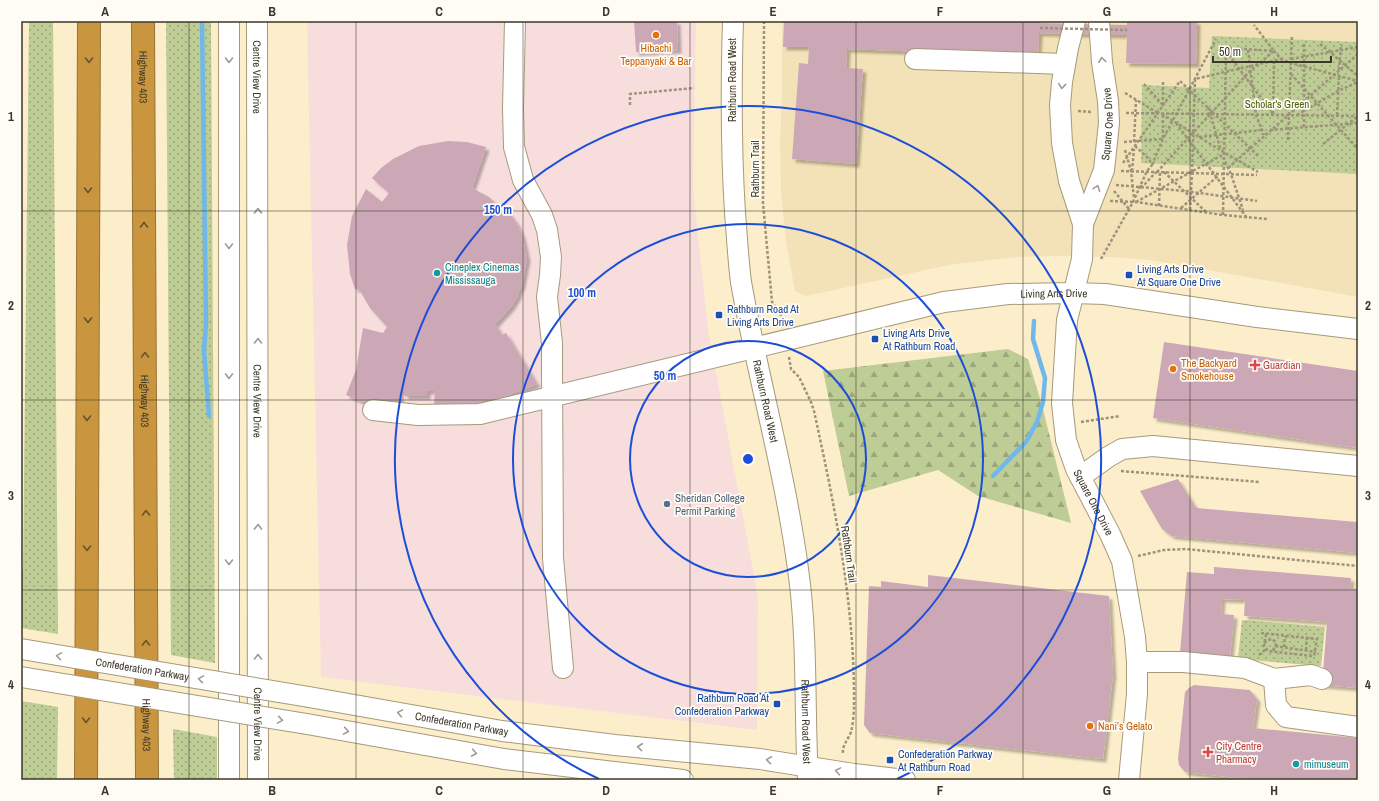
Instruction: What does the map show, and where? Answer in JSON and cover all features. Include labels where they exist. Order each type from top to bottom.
[{"type":"highway","points":[[86,780],[89,21]]},
{"type":"highway","name":"Highway 403","points":[[143,21],[147,780]]},
{"type":"street","points":[[229,21],[229,780]]},
{"type":"street","name":"Centre View Drive","points":[[257,21],[258,780]]},
{"type":"street","points":[[515,21],[512,108],[514,148],[523,180],[542,215],[550,244],[550,274],[547,298],[552,343],[553,558],[563,668]]},
{"type":"street","name":"Rathburn Road West","points":[[733,21],[732,107],[734,199],[741,280],[784,487],[798,569],[805,636],[808,773]]},
{"type":"street","name":"Square One Drive","points":[[1076,21],[1065,64],[1060,110],[1062,143],[1069,180],[1083,224],[1082,259],[1067,320],[1062,403],[1066,440],[1080,477],[1110,534],[1122,561],[1135,637],[1137,662],[1137,694],[1129,780]]},
{"type":"street","name":"Square One Drive","points":[[1083,224],[1106,190],[1104,170],[1109,114],[1100,47],[1099,21]]},
{"type":"street","points":[[915,59],[1065,64]]},
{"type":"street","name":"Living Arts Drive","points":[[373,410],[418,415],[480,414],[523,405],[552,396],[944,302],[1008,294],[1105,294],[1257,317],[1358,329]]},
{"type":"street","points":[[1080,477],[1122,449],[1153,446],[1358,466]]},
{"type":"street","name":"Confederation Parkway","points":[[21,649],[502,731],[760,759],[808,773],[854,774],[904,780]]},
{"type":"street","points":[[1137,662],[1183,662],[1245,668],[1274,679],[1316,670]]},
{"type":"street","points":[[21,677],[307,724],[504,759],[684,780]]},
{"type":"street","points":[[1274,679],[1276,705],[1286,717],[1358,727]]},
{"type":"path","name":"Rathburn Trail","points":[[764,21],[763,203],[772,302],[781,314]]},
{"type":"path","points":[[1254,26],[1281,59],[1358,81]]},
{"type":"path","points":[[1040,28],[1127,30]]},
{"type":"path","points":[[1288,140],[1292,35]]},
{"type":"path","points":[[1134,198],[1147,171],[1152,165],[1163,139],[1175,122],[1216,39]]},
{"type":"path","points":[[1304,44],[1304,128]]},
{"type":"path","points":[[1320,44],[1358,76]]},
{"type":"path","points":[[1339,70],[1341,44]]},
{"type":"path","points":[[1291,59],[1358,47]]},
{"type":"path","points":[[1224,215],[1224,186],[1222,174],[1225,161],[1224,123],[1226,97],[1226,48],[1274,51]]},
{"type":"path","points":[[1248,50],[1256,115],[1264,136]]},
{"type":"path","points":[[1226,51],[1273,115]]},
{"type":"path","points":[[1140,187],[1159,172],[1209,114],[1250,71],[1274,51]]},
{"type":"path","points":[[1228,168],[1358,54]]},
{"type":"path","points":[[1195,79],[1281,59]]},
{"type":"path","points":[[1273,115],[1274,61]]},
{"type":"path","points":[[1290,74],[1357,148],[1358,135]]},
{"type":"path","points":[[1337,115],[1339,76]]},
{"type":"path","points":[[1190,210],[1195,79]]},
{"type":"path","points":[[1163,80],[1163,106]]},
{"type":"path","points":[[1119,90],[1160,114],[1175,122],[1257,173],[1222,174],[1118,171],[1138,141],[1160,114],[1163,106],[1180,81],[1259,157]]},
{"type":"path","points":[[1297,115],[1358,81]]},
{"type":"path","points":[[1144,84],[1163,106]]},
{"type":"path","points":[[630,105],[630,94],[694,88]]},
{"type":"path","points":[[1134,142],[1136,100]]},
{"type":"path","points":[[1208,107],[1221,151]]},
{"type":"path","points":[[1060,110],[1109,114],[1135,113],[1358,116]]},
{"type":"path","points":[[1160,114],[1163,139]]},
{"type":"path","points":[[1323,144],[1358,116]]},
{"type":"path","points":[[1175,122],[1248,218]]},
{"type":"path","points":[[1270,130],[1358,123]]},
{"type":"path","points":[[1199,137],[1262,130]]},
{"type":"path","points":[[1119,143],[1163,139]]},
{"type":"path","points":[[1134,147],[1149,159],[1152,165]]},
{"type":"path","points":[[1131,171],[1134,147]]},
{"type":"path","points":[[1125,150],[1131,171],[1134,202]]},
{"type":"path","points":[[1099,262],[1134,202],[1160,190],[1225,154]]},
{"type":"path","points":[[1225,161],[1245,214]]},
{"type":"path","points":[[1159,172],[1174,182],[1207,213]]},
{"type":"path","points":[[1159,172],[1159,206]]},
{"type":"path","points":[[1180,209],[1222,174]]},
{"type":"path","points":[[1106,190],[1133,186],[1257,201]]},
{"type":"path","points":[[1106,190],[1123,202],[1129,209]]},
{"type":"path","points":[[1106,190],[1123,202],[1134,202],[1267,220]]},
{"type":"path","name":"Rathburn Trail","points":[[790,362],[791,369],[799,378],[814,411],[833,498],[844,572],[850,623],[854,706],[851,732],[842,747],[842,754]]},
{"type":"path","points":[[1064,424],[1120,416]]},
{"type":"path","points":[[1117,470],[1260,482]]},
{"type":"path","points":[[1122,561],[1164,550],[1186,549],[1358,566]]},
{"type":"path","points":[[1261,633],[1317,639],[1316,670]]},
{"type":"path","points":[[1266,634],[1264,646],[1268,651],[1290,654],[1316,670]]},
{"type":"path","points":[[1272,652],[1280,635]]},
{"type":"path","points":[[1284,647],[1285,636]]},
{"type":"path","points":[[1306,650],[1307,638]]},
{"type":"path","points":[[1264,643],[1271,639],[1276,641]]},
{"type":"path","points":[[1275,646],[1316,652]]},
{"type":"path","points":[[1290,654],[1291,648]]},
{"type":"shaded area","points":[[307,21],[696,21],[693,188],[708,329],[758,597],[757,730],[321,677]]},
{"type":"shaded area","points":[[782,21],[1358,21],[1358,297],[1150,260],[1110,257],[1050,256],[1019,257],[954,264],[806,296],[795,291],[786,242],[781,192],[780,144]]},
{"type":"green space","points":[[29,21],[53,21],[58,634],[21,628],[21,571],[23,571]]},
{"type":"green space","points":[[166,21],[211,21],[215,663],[171,655]]},
{"type":"green space","name":"Scholar's Green","points":[[1212,36],[1358,42],[1358,174],[1141,163],[1142,85],[1209,88]]},
{"type":"green space","points":[[1008,349],[1028,359],[1042,405],[1071,523],[978,496],[938,470],[849,496],[823,371]]},
{"type":"green space","points":[[1242,620],[1325,627],[1321,666],[1238,659]]},
{"type":"green space","points":[[21,701],[58,707],[57,780],[21,780]]},
{"type":"green space","points":[[173,729],[217,737],[217,780],[174,780]]},
{"type":"building","name":"Hibachi Teppanyaki & Bar","points":[[634,21],[677,21],[678,50],[636,52]]},
{"type":"building","points":[[784,21],[1040,21],[1040,23],[1127,25],[1127,21],[1197,21],[1196,64],[1126,63],[1127,35],[1039,33],[1038,56],[847,49],[846,68],[863,69],[856,164],[792,159],[799,63],[808,64],[809,47],[783,47]]},
{"type":"building","name":"Cineplex Cinemas Mississauga","points":[[448,141],[467,142],[486,147],[472,188],[489,197],[503,211],[506,209],[516,222],[522,235],[527,258],[522,284],[511,307],[495,324],[502,335],[506,333],[537,384],[497,399],[480,403],[434,404],[435,391],[427,391],[427,396],[405,396],[404,392],[400,392],[400,402],[398,407],[361,401],[346,395],[356,370],[363,328],[383,333],[387,327],[370,308],[359,289],[355,289],[350,274],[347,245],[352,216],[366,189],[382,202],[389,193],[372,178],[381,168],[393,159],[419,146]]},
{"type":"building","points":[[1164,342],[1358,371],[1358,448],[1153,418]]},
{"type":"building","points":[[1178,479],[1196,508],[1357,522],[1358,519],[1358,553],[1172,536],[1162,529],[1140,491]]},
{"type":"building","points":[[1214,567],[1351,578],[1350,588],[1358,589],[1358,688],[1322,685],[1327,622],[1244,616],[1245,600],[1222,599],[1221,614],[1234,615],[1230,657],[1180,653],[1187,572],[1214,574]]},
{"type":"building","points":[[928,575],[1109,596],[1113,674],[1103,759],[870,733],[864,725],[869,586],[881,587],[881,581],[928,587]]},
{"type":"building","points":[[1194,685],[1250,690],[1257,699],[1253,728],[1358,738],[1358,780],[1254,780],[1185,772],[1179,765],[1178,759],[1185,692]]},
{"type":"waterway","points":[[202,21],[206,323],[204,351],[209,416]]},
{"type":"waterway","points":[[993,476],[1026,442],[1037,422],[1043,402],[1045,378],[1033,339],[1034,321]]},
{"type":"place","name":"Hibachi Teppanyaki & Bar","points":[[656,35]]},
{"type":"place","name":"Cineplex Cinemas Mississauga","points":[[437,273]]},
{"type":"place","name":"Living Arts Drive At Square One Drive","points":[[1129,275]]},
{"type":"place","name":"Rathburn Road At Living Arts Drive","points":[[719,315]]},
{"type":"place","name":"Living Arts Drive At Rathburn Road","points":[[875,339]]},
{"type":"place","name":"Guardian","points":[[1255,365]]},
{"type":"place","name":"The Backyard Smokehouse","points":[[1173,369]]},
{"type":"place","name":"Sheridan College Permit Parking","points":[[667,504]]},
{"type":"place","name":"Rathburn Road At Confederation Parkway","points":[[777,704]]},
{"type":"place","name":"Nani’s Gelato","points":[[1090,726]]},
{"type":"place","name":"City Centre Pharmacy","points":[[1208,752]]},
{"type":"place","name":"Confederation Parkway At Rathburn Road","points":[[890,760]]},
{"type":"place","name":"mimuseum","points":[[1296,764]]}]
